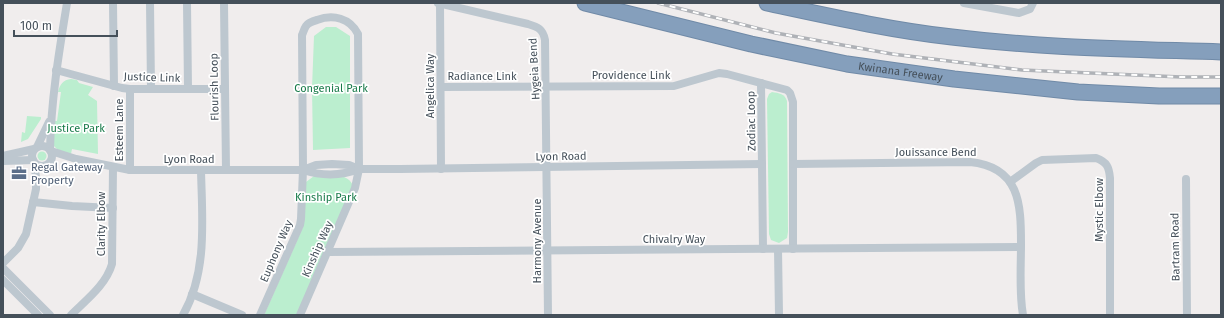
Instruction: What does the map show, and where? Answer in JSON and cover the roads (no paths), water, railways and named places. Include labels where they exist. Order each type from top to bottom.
[{"type":"highway","name":"Kwinana Freeway","points":[[585,3],[751,44],[847,64],[954,79],[1078,92],[1159,96],[1221,96]]},
{"type":"highway","points":[[767,3],[851,21],[952,37],[1083,48],[1221,52]]},
{"type":"street","points":[[3,263],[23,241],[36,190],[52,156],[50,150],[51,117],[56,70],[67,3]]},
{"type":"street","points":[[113,3],[114,86]]},
{"type":"street","points":[[150,3],[151,89]]},
{"type":"street","points":[[187,3],[188,89]]},
{"type":"street","name":"Flourish Loop","points":[[224,3],[226,170]]},
{"type":"street","name":"Hygeia Bend","points":[[440,3],[539,28],[544,34],[547,167]]},
{"type":"street","name":"Angelica Way","points":[[440,3],[442,169]]},
{"type":"street","points":[[964,3],[1019,13],[1030,9],[1033,3]]},
{"type":"street","name":"Kinship Way","points":[[300,315],[355,188],[359,168],[358,34],[350,23],[342,19],[324,17],[313,21],[306,26],[302,35],[303,170]]},
{"type":"street","name":"Justice Link","points":[[56,70],[130,89],[224,89]]},
{"type":"street","name":"Providence Link","points":[[546,87],[674,86],[719,73],[761,83]]},
{"type":"street","name":"Zodiac Loop","points":[[763,249],[761,83],[787,90],[793,102],[793,249]]},
{"type":"street","name":"Radiance Link","points":[[441,88],[546,87]]},
{"type":"street","name":"Esteem Lane","points":[[130,89],[130,170]]},
{"type":"street","points":[[36,190],[36,177],[32,154],[51,117]]},
{"type":"street","points":[[3,156],[44,146],[50,150]]},
{"type":"street","name":"Lyon Road","points":[[50,150],[76,159],[130,170],[303,170],[316,165],[332,164],[349,165],[359,168],[442,169],[762,164]]},
{"type":"street","name":"Mystic Elbow","points":[[1010,182],[1036,162],[1042,160],[1096,158],[1104,162],[1109,168],[1110,315]]},
{"type":"street","name":"Lyon Road","points":[[48,163],[76,159]]},
{"type":"street","points":[[3,161],[33,161],[39,166],[48,163]]},
{"type":"street","name":"Jouissance Bend","points":[[793,164],[970,162],[983,164],[999,171],[1010,182],[1018,198],[1021,215],[1023,315]]},
{"type":"street","name":"Clarity Elbow","points":[[72,315],[96,290],[110,272],[112,264],[113,167]]},
{"type":"street","name":"Harmony Avenue","points":[[547,167],[548,315]]},
{"type":"street","points":[[183,315],[195,286],[202,248],[201,170]]},
{"type":"street","name":"Euphony Way","points":[[260,315],[300,225],[302,214],[303,170]]},
{"type":"street","name":"Bartram Road","points":[[1186,180],[1187,315]]},
{"type":"street","points":[[33,202],[113,208]]},
{"type":"street","name":"Chivalry Way","points":[[328,252],[1021,247]]},
{"type":"street","points":[[778,249],[779,315]]},
{"type":"street","points":[[3,268],[50,315]]},
{"type":"street","points":[[3,280],[38,315]]},
{"type":"street","points":[[192,294],[242,315]]},
{"type":"railway","points":[[658,3],[776,33],[892,54],[1022,70],[1181,77],[1221,77]]},
{"type":"place","name":"Regal Gateway Property","points":[[19,173]]},
{"type":"park label","name":"Congenial Park","points":[[331,88]]},
{"type":"park label","name":"Justice Park","points":[[76,128]]},
{"type":"park label","name":"Kinship Park","points":[[326,197]]}]
